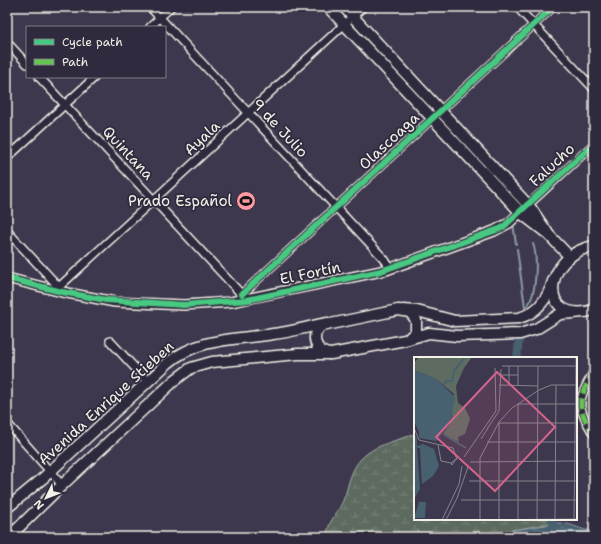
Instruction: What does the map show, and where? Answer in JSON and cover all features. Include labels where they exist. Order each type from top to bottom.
[{"type":"main road","points":[[328,7],[520,213],[548,234]]},
{"type":"main road","points":[[344,7],[528,205],[548,234],[570,257],[582,250],[594,246]]},
{"type":"main road","name":"Avenida Enrique Stieben","points":[[7,508],[51,472],[178,356],[203,344],[272,335],[328,323],[403,310],[417,311],[452,321],[519,318],[533,312],[545,299],[559,268],[570,257]]},
{"type":"main road","points":[[553,281],[553,292],[557,301],[565,309],[575,313]]},
{"type":"main road","points":[[403,310],[412,314],[417,324],[414,334],[404,340]]},
{"type":"main road","name":"Avenida Enrique Stieben","points":[[9,537],[62,485],[191,368],[212,362],[298,354],[331,354],[404,340],[429,333],[457,336],[500,335],[528,332],[560,314],[594,310]]},
{"type":"main road","points":[[500,320],[500,335]]},
{"type":"main road","points":[[328,323],[317,330],[315,340],[319,349],[331,354]]},
{"type":"street","name":"9 de Julio","points":[[150,7],[385,260],[390,268]]},
{"type":"street","points":[[151,26],[171,7]]},
{"type":"street","name":"Ayala","points":[[59,289],[363,7]]},
{"type":"street","points":[[517,7],[594,89]]},
{"type":"street","name":"Olascoaga","points":[[244,297],[336,207],[553,7]]},
{"type":"street","points":[[7,42],[26,63]]},
{"type":"street","name":"Quintana","points":[[40,78],[244,297]]},
{"type":"street","points":[[7,158],[94,78]]},
{"type":"street","name":"Falucho","points":[[528,205],[594,144]]},
{"type":"street","name":"El Fortín","points":[[7,278],[115,302],[192,305],[244,297],[390,268],[494,231],[505,225],[528,205]]},
{"type":"street","points":[[7,231],[59,289]]},
{"type":"street","points":[[110,341],[148,382]]},
{"type":"street","points":[[594,371],[583,391],[580,404],[582,416],[594,435]]},
{"type":"street","points":[[7,423],[62,485]]},
{"type":"green space","points":[[414,434],[414,520],[552,520],[553,523],[472,537],[327,537],[328,527],[342,503],[351,475],[358,463],[372,450]]},
{"type":"water","points":[[558,523],[567,524],[585,530],[594,530],[594,537],[472,537]]},
{"type":"waterway","points":[[513,223],[516,244]]},
{"type":"waterway","points":[[525,308],[529,303],[534,287],[536,258],[533,244]]},
{"type":"waterway","points":[[517,249],[525,307]]},
{"type":"waterway","points":[[517,357],[519,340]]},
{"type":"marked path","points":[[594,371],[584,390],[581,403],[584,417],[594,435]]},
{"type":"cycle path","points":[[242,294],[553,7]]},
{"type":"cycle path","points":[[7,278],[62,292],[106,300],[184,305],[247,300],[381,271],[502,228],[594,144]]},
{"type":"place","name":"Prado Español","points":[[246,201]]}]
